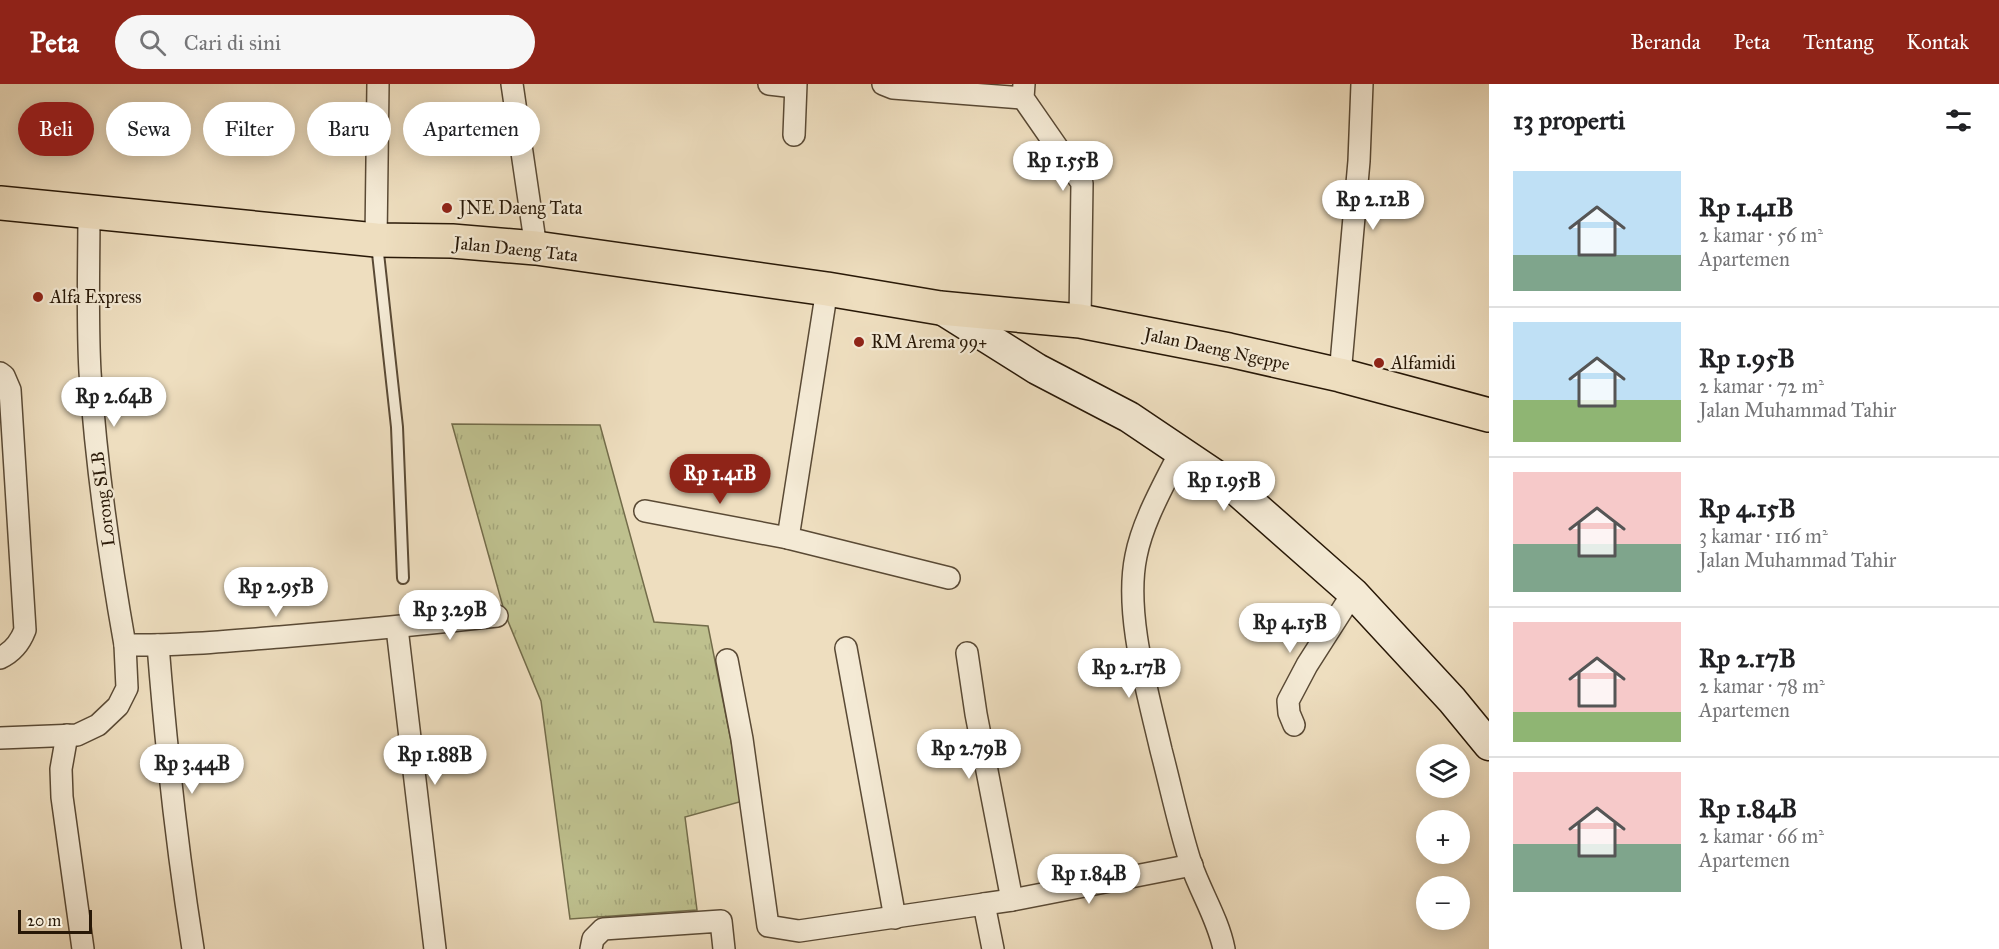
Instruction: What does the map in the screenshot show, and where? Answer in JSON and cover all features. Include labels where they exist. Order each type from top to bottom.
[{"type":"main road","name":"Jalan Daeng Tata","points":[[0,203],[376,240],[452,241],[536,248],[827,289],[940,308]]},
{"type":"main road","name":"Jalan Daeng Ngeppe","points":[[940,308],[1080,321],[1229,350],[1340,375],[1489,415]]},
{"type":"main road","points":[[940,308],[1037,369],[1129,417],[1233,487],[1353,592],[1452,700],[1489,745]]},
{"type":"street","points":[[376,240],[378,84]]},
{"type":"street","points":[[512,84],[536,248]]},
{"type":"street","points":[[769,84],[796,85],[794,135]]},
{"type":"street","points":[[883,84],[892,88],[1024,91],[1082,183],[1080,321]]},
{"type":"street","points":[[1340,375],[1359,161],[1362,84]]},
{"type":"street","name":"Lorong SLB","points":[[0,738],[77,735],[98,725],[118,706],[127,688],[125,645],[113,579],[96,439],[88,319],[89,211]]},
{"type":"street","points":[[788,538],[827,289]]},
{"type":"street","points":[[0,373],[4,376],[10,390],[8,518],[25,630],[15,648],[0,658]]},
{"type":"street","points":[[1180,452],[1143,531],[1135,559],[1135,615],[1140,659],[1172,795],[1192,865],[1221,935],[1224,949]]},
{"type":"street","points":[[645,511],[788,538],[950,578]]},
{"type":"street","points":[[1294,725],[1289,713],[1288,701],[1306,665],[1353,592]]},
{"type":"street","points":[[125,645],[158,645],[397,628],[497,616]]},
{"type":"street","points":[[397,628],[435,949]]},
{"type":"street","points":[[158,645],[166,746],[193,949]]},
{"type":"street","points":[[846,648],[895,918]]},
{"type":"street","points":[[967,653],[976,714],[1012,900]]},
{"type":"street","points":[[727,660],[742,738],[768,926],[800,932],[1012,900],[1192,865]]},
{"type":"street","points":[[67,735],[61,769],[62,797],[83,949]]},
{"type":"street","points":[[984,904],[993,949]]},
{"type":"street","points":[[591,949],[593,939],[603,929],[721,921],[724,949]]},
{"type":"lane","points":[[376,240],[397,428],[403,578]]},
{"type":"green space","points":[[452,424],[600,425],[654,622],[708,626],[743,801],[685,817],[697,910],[570,919],[541,701],[505,614]]},
{"type":"place","name":"JNE Daeng Tata","points":[[447,208]]},
{"type":"place","name":"Alfa Express","points":[[38,297]]},
{"type":"place","name":"RM Arema 99+","points":[[859,342]]},
{"type":"place","name":"Alfamidi","points":[[1379,363]]}]
